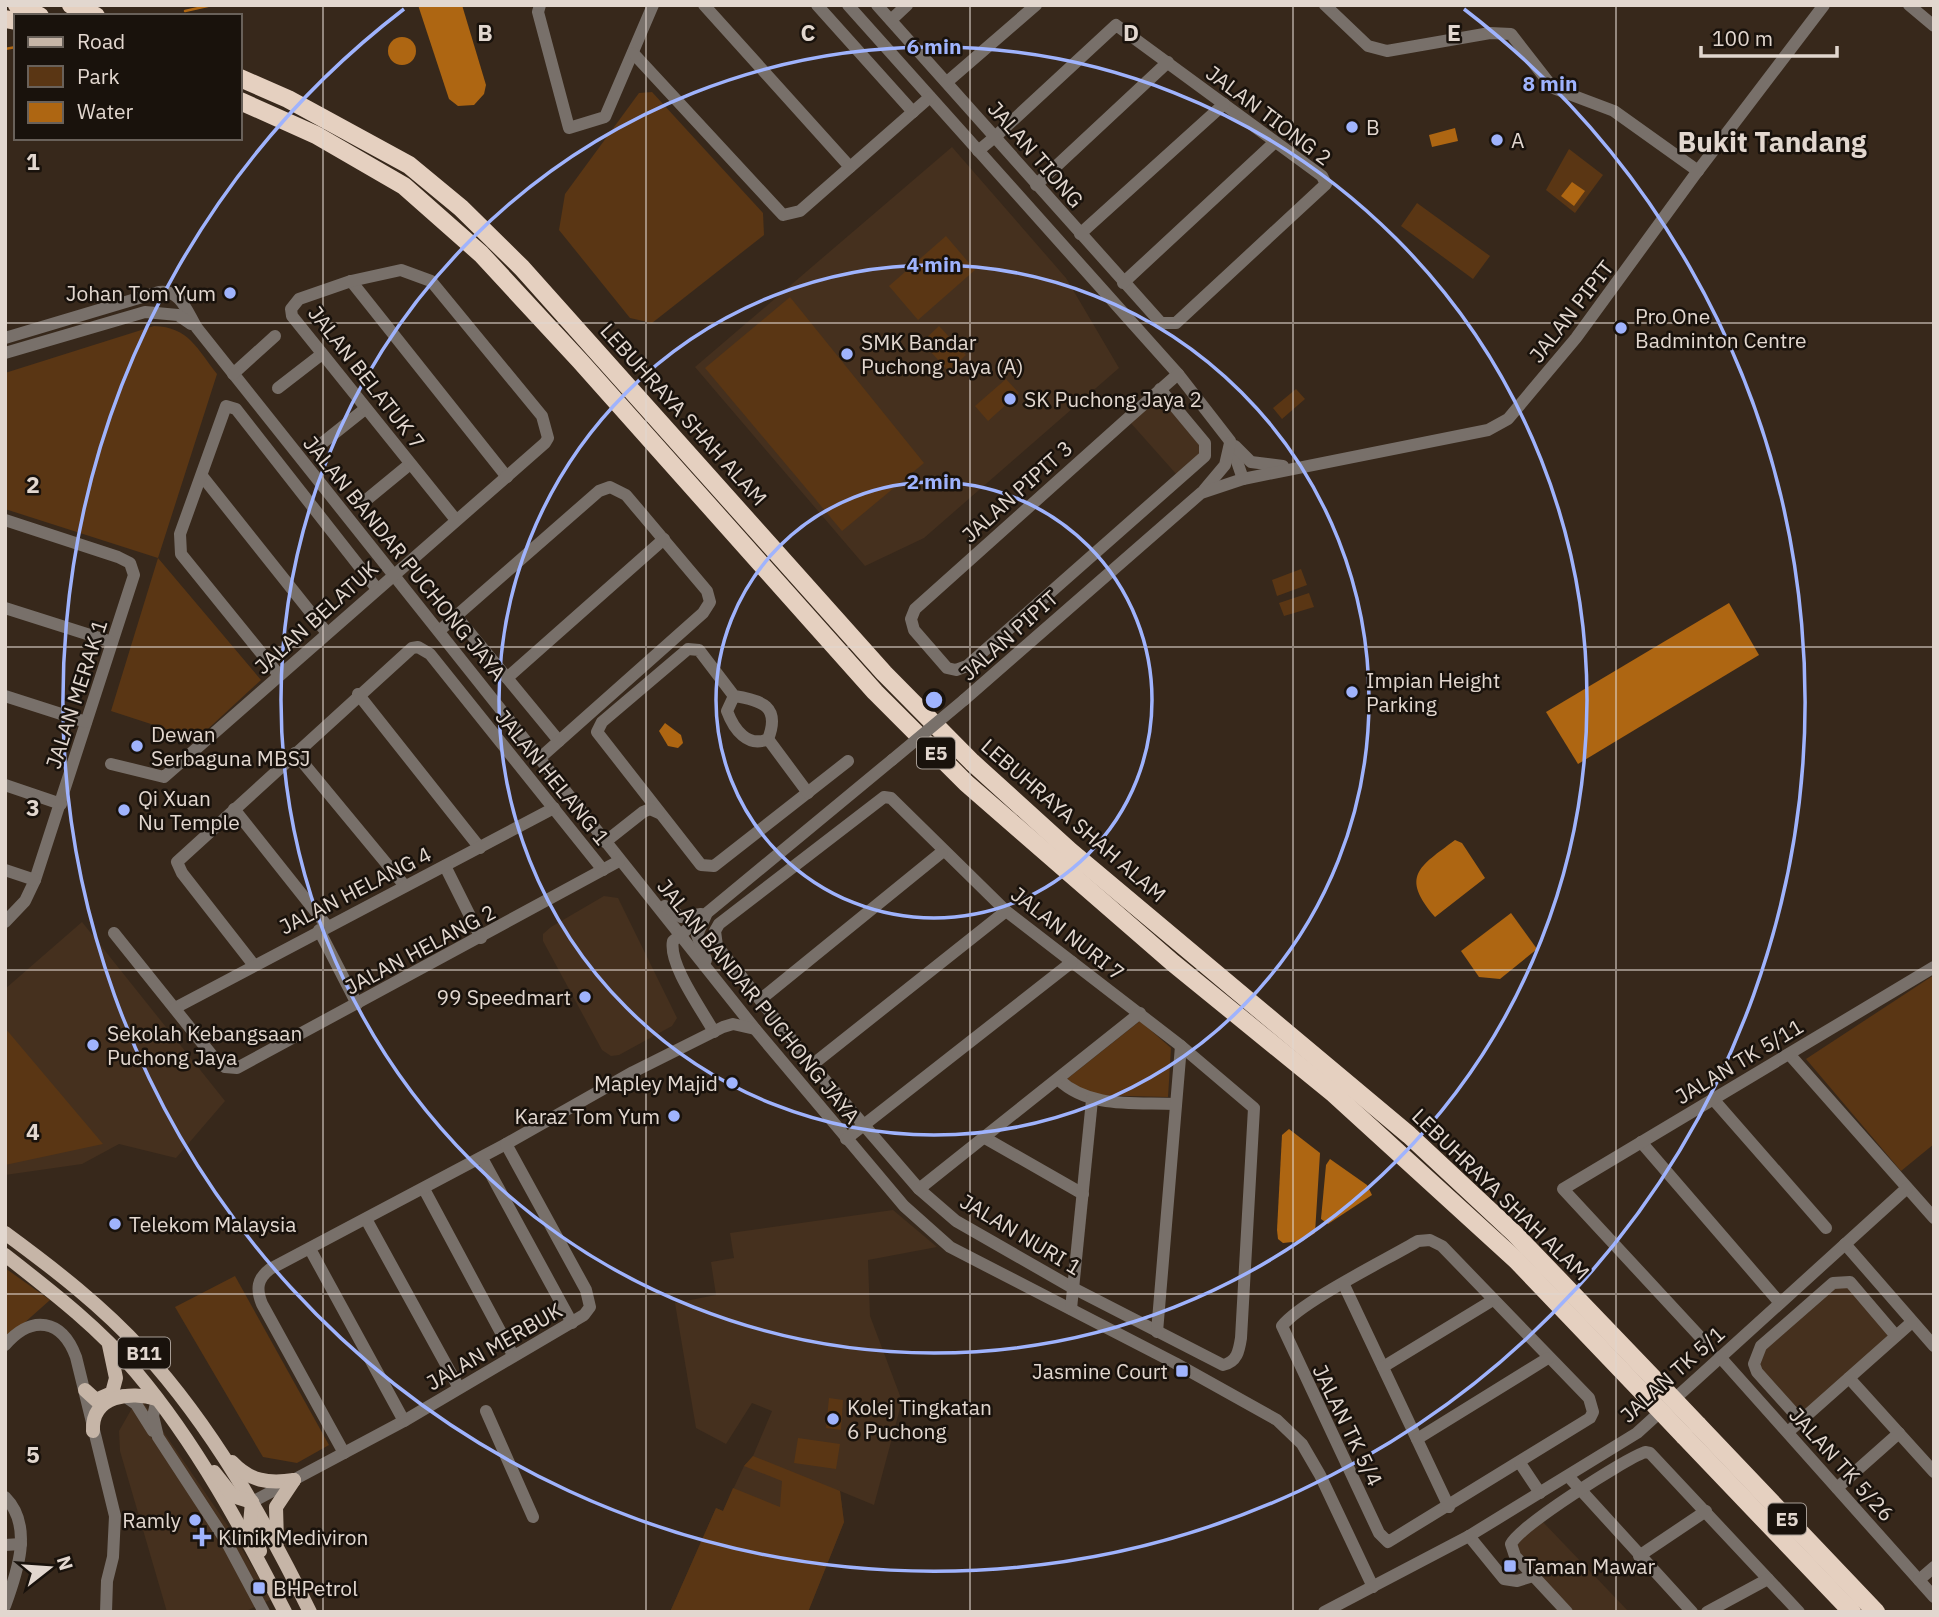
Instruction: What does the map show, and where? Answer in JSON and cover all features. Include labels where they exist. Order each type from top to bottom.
[{"type":"highway","points":[[17,5],[36,14]]},
{"type":"highway","points":[[71,5],[91,14]]},
{"type":"highway","name":"LEBUHRAYA SHAH ALAM","points":[[242,79],[288,99],[409,165],[461,208],[522,268],[884,673],[972,762],[1070,851],[1409,1135],[1515,1234],[1653,1391]]},
{"type":"highway","name":"LEBUHRAYA SHAH ALAM","points":[[242,102],[316,135],[404,186],[481,254],[875,692],[967,783],[1173,963],[1334,1094],[1516,1260],[1877,1612]]},
{"type":"highway","name":"LEBUHRAYA SHAH ALAM","points":[[1691,1430],[1852,1612]]},
{"type":"main road","name":"B11","points":[[5,1233],[65,1278],[142,1350],[210,1437],[252,1502],[310,1612]]},
{"type":"main road","name":"B11","points":[[5,1255],[70,1306],[109,1344],[157,1399],[194,1452],[264,1570],[285,1612]]},
{"type":"main road","points":[[85,1390],[96,1400],[112,1393],[116,1378],[109,1344]]},
{"type":"main road","points":[[93,1431],[99,1411],[123,1395],[138,1393],[157,1399]]},
{"type":"main road","points":[[210,1437],[233,1464],[252,1478],[266,1482],[294,1480]]},
{"type":"main road","points":[[194,1452],[208,1463],[233,1496],[252,1502],[250,1524],[263,1559],[264,1570]]},
{"type":"main road","points":[[279,1551],[275,1507],[294,1480]]},
{"type":"street","points":[[540,5],[538,12],[569,128],[605,117],[653,5]]},
{"type":"street","points":[[704,5],[850,167]]},
{"type":"street","points":[[817,5],[912,112]]},
{"type":"street","points":[[848,5],[1178,374],[1230,441],[1251,462],[1302,467]]},
{"type":"street","name":"JALAN TIONG","points":[[877,5],[996,136],[1123,283],[1164,324]]},
{"type":"street","points":[[891,20],[907,5]]},
{"type":"street","points":[[947,82],[1036,5]]},
{"type":"street","points":[[1325,5],[1368,46],[1387,51],[1490,33],[1511,34],[1553,88],[1614,111],[1698,171]]},
{"type":"street","name":"JALAN PIPIT","points":[[680,934],[892,761],[1201,493],[1243,480],[1302,467],[1488,430],[1508,419],[1576,338],[1824,5]]},
{"type":"street","points":[[1909,5],[1934,26]]},
{"type":"street","name":"JALAN TIONG 2","points":[[996,136],[1116,25],[1322,176],[1324,188],[1176,323],[1164,324]]},
{"type":"street","points":[[633,52],[783,215],[800,211],[930,97]]},
{"type":"street","points":[[1036,184],[1168,62]]},
{"type":"street","points":[[1080,234],[1224,104]]},
{"type":"street","points":[[978,151],[996,136]]},
{"type":"street","points":[[1123,283],[1275,142]]},
{"type":"street","name":"JALAN BELATUK","points":[[111,764],[164,777],[545,443],[548,430],[542,416],[431,281],[401,270],[351,281]]},
{"type":"street","points":[[351,281],[507,477]]},
{"type":"street","name":"JALAN BELATUK 7","points":[[351,281],[299,299],[291,309],[292,316],[456,520]]},
{"type":"street","name":"JALAN BANDAR PUCHONG JAYA","points":[[5,338],[167,291],[179,296],[197,328],[392,575],[541,757],[623,865],[755,1029],[904,1206],[950,1247],[1277,1420],[1302,1444],[1320,1475],[1373,1587]]},
{"type":"street","name":"JALAN BANDAR PUCHONG JAYA","points":[[5,353],[77,330],[156,311],[178,315],[197,328]]},
{"type":"street","points":[[1152,345],[1164,324]]},
{"type":"street","points":[[233,374],[275,336]]},
{"type":"street","points":[[278,388],[322,354]]},
{"type":"street","name":"JALAN PIPIT 3","points":[[1160,389],[1207,447],[1205,456],[967,666],[956,670],[947,668],[914,630],[911,619],[915,609],[1160,389],[1178,374]]},
{"type":"street","points":[[279,675],[181,554],[180,534],[202,476],[222,410],[226,406],[236,409],[377,589]]},
{"type":"street","points":[[321,444],[365,409]]},
{"type":"street","points":[[1230,441],[1243,480]]},
{"type":"street","points":[[1201,493],[1225,465],[1230,441]]},
{"type":"street","points":[[365,500],[410,464]]},
{"type":"street","points":[[202,476],[327,633]]},
{"type":"street","points":[[439,631],[604,489],[610,487],[622,490],[707,591],[710,602],[707,608],[541,757]]},
{"type":"street","name":"JALAN MERAK 1","points":[[5,520],[118,557],[130,563],[134,575],[35,880],[25,901],[5,922]]},
{"type":"street","points":[[507,678],[664,539]]},
{"type":"street","points":[[5,608],[112,642]]},
{"type":"street","points":[[456,616],[559,741]]},
{"type":"street","name":"JALAN HELANG 1","points":[[253,964],[182,873],[177,862],[358,694],[405,653],[418,648],[430,654],[603,870]]},
{"type":"street","points":[[734,696],[727,711],[734,725],[749,741],[756,743],[768,739],[773,727],[769,709],[759,699],[734,696],[699,650],[688,649],[602,722],[597,732],[701,865],[714,866],[848,761]]},
{"type":"street","points":[[358,694],[480,848]]},
{"type":"street","points":[[5,696],[86,722]]},
{"type":"street","points":[[768,739],[808,793]]},
{"type":"street","points":[[295,753],[405,886]]},
{"type":"street","points":[[5,785],[61,804]]},
{"type":"street","points":[[643,793],[643,811]]},
{"type":"street","name":"JALAN NURI 7","points":[[719,924],[876,801],[891,798],[942,852],[1006,911],[1140,1013],[1244,1097],[1255,1113],[1241,1338],[1234,1361],[1223,1366]]},
{"type":"street","name":"JALAN HELANG 4","points":[[175,1008],[253,964],[554,808]]},
{"type":"street","points":[[234,809],[323,928],[357,1004]]},
{"type":"street","points":[[605,842],[643,811],[650,809],[660,813]]},
{"type":"street","points":[[761,999],[942,852]]},
{"type":"street","points":[[623,865],[674,914],[693,917],[708,911]]},
{"type":"street","name":"JALAN HELANG 2","points":[[175,1008],[219,1063],[237,1068],[603,870],[623,865]]},
{"type":"street","points":[[445,866],[481,938]]},
{"type":"street","points":[[5,870],[35,880]]},
{"type":"street","points":[[708,911],[697,935],[713,976]]},
{"type":"street","points":[[812,1065],[1006,911]]},
{"type":"street","name":"JALAN NURI 1","points":[[719,924],[715,931],[717,946],[812,1065],[919,1189],[957,1221],[1073,1289],[1223,1366]]},
{"type":"street","points":[[114,933],[175,1008]]},
{"type":"street","points":[[680,934],[673,941],[673,957],[714,1032]]},
{"type":"street","points":[[846,1139],[1072,962]]},
{"type":"street","name":"JALAN TK 5/11","points":[[1702,1339],[1563,1189],[1934,967]]},
{"type":"street","points":[[919,1189],[1140,1013]]},
{"type":"street","points":[[344,1453],[262,1304],[258,1287],[260,1277],[270,1269],[424,1189],[633,1073],[714,1032],[733,1024],[755,1029]]},
{"type":"street","points":[[1157,1332],[1181,1046]]},
{"type":"street","points":[[1789,1054],[1934,1218]]},
{"type":"street","points":[[1059,1080],[1074,1093],[1092,1100],[1176,1104]]},
{"type":"street","points":[[1713,1099],[1826,1228]]},
{"type":"street","points":[[1071,1309],[1092,1100]]},
{"type":"street","points":[[985,1139],[1083,1194]]},
{"type":"street","points":[[1641,1142],[1780,1303]]},
{"type":"street","name":"JALAN MERBUK","points":[[252,1502],[404,1420],[588,1312],[589,1296],[506,1144]]},
{"type":"street","points":[[482,1157],[572,1323]]},
{"type":"street","name":"JALAN TK 5/1","points":[[1324,1612],[1469,1536],[1637,1433],[1907,1188]]},
{"type":"street","points":[[424,1189],[513,1355]]},
{"type":"street","points":[[366,1219],[459,1388]]},
{"type":"street","points":[[1430,1240],[1442,1246],[1589,1398],[1593,1412],[1590,1418],[1449,1507],[1344,1284],[1418,1241],[1430,1240]]},
{"type":"street","points":[[1845,1244],[1934,1346]]},
{"type":"street","points":[[310,1249],[404,1420]]},
{"type":"street","points":[[1801,1420],[1757,1372],[1754,1364],[1761,1346],[1833,1283],[1841,1281],[1850,1282],[1896,1336]]},
{"type":"street","name":"JALAN TK 5/4","points":[[1344,1284],[1290,1317],[1282,1326],[1284,1337],[1383,1539],[1394,1540],[1449,1507]]},
{"type":"street","points":[[1383,1367],[1493,1300]]},
{"type":"street","points":[[1788,1432],[1912,1322]]},
{"type":"street","points":[[5,1345],[28,1326],[48,1325],[58,1330],[71,1343],[115,1517],[106,1612]]},
{"type":"street","name":"JALAN TK 5/26","points":[[1720,1357],[1934,1597]]},
{"type":"street","points":[[1417,1439],[1548,1358]]},
{"type":"street","points":[[1849,1378],[1934,1472]]},
{"type":"street","points":[[123,1395],[136,1404],[226,1541],[264,1612]]},
{"type":"street","points":[[157,1399],[153,1416],[158,1437]]},
{"type":"street","points":[[486,1411],[533,1517]]},
{"type":"street","points":[[1837,1488],[1899,1433]]},
{"type":"street","points":[[1567,1612],[1515,1556],[1511,1544],[1517,1534],[1641,1454],[1650,1453],[1799,1612]]},
{"type":"street","points":[[1520,1463],[1540,1493]]},
{"type":"street","points":[[1568,1476],[1692,1612]]},
{"type":"street","points":[[5,1497],[15,1513],[22,1544],[20,1562],[5,1606]]},
{"type":"street","points":[[1639,1556],[1706,1511]]},
{"type":"street","points":[[1469,1536],[1504,1579],[1517,1581],[1533,1576]]},
{"type":"street","points":[[5,1545],[22,1544]]},
{"type":"street","points":[[1919,1580],[1934,1567]]},
{"type":"street","points":[[1707,1612],[1768,1579]]},
{"type":"shaded area","name":"SMK Bandar Puchong Jaya (A)","points":[[952,147],[1066,278],[1119,368],[924,538],[865,566],[695,367]]},
{"type":"shaded area","points":[[1160,395],[1204,449],[1178,476],[1129,421]]},
{"type":"shaded area","points":[[604,896],[618,898],[677,1018],[672,1026],[619,1055],[611,1056],[602,1050],[543,941],[543,934],[551,927]]},
{"type":"shaded area","name":"Sekolah Kebangsaan Puchong Jaya","points":[[82,922],[225,1101],[176,1158],[119,1144],[82,1164],[5,1175],[5,989]]},
{"type":"shaded area","name":"Kolej Tingkatan 6 Puchong","points":[[893,1210],[937,1247],[868,1260],[870,1316],[902,1401],[874,1505],[840,1491],[844,1522],[808,1612],[670,1612],[716,1508],[723,1511],[744,1466],[753,1456],[772,1411],[752,1403],[726,1444],[696,1428],[675,1303],[716,1295],[711,1262],[734,1258],[730,1233]]},
{"type":"shaded area","points":[[1848,1285],[1890,1335],[1801,1416],[1759,1370],[1764,1348],[1835,1286]]},
{"type":"shaded area","points":[[139,1396],[228,1526],[272,1599],[244,1612],[167,1612],[120,1451],[119,1431]]},
{"type":"shaded area","points":[[1542,1521],[1629,1612],[1572,1612],[1518,1555],[1515,1544]]},
{"type":"green space","points":[[652,92],[763,213],[764,235],[652,323],[630,318],[559,230],[565,194],[639,93]]},
{"type":"green space","points":[[1569,149],[1603,175],[1575,213],[1546,190]]},
{"type":"green space","points":[[1417,203],[1490,256],[1473,279],[1401,226]]},
{"type":"green space","points":[[946,236],[975,270],[918,320],[889,286]]},
{"type":"green space","points":[[790,297],[924,463],[842,531],[705,368]]},
{"type":"green space","points":[[154,326],[176,330],[184,335],[198,348],[217,374],[158,558],[5,509],[5,373]]},
{"type":"green space","points":[[939,326],[966,355],[948,371],[922,342]]},
{"type":"green space","points":[[1006,379],[1019,393],[988,421],[975,406]]},
{"type":"green space","points":[[1296,389],[1305,399],[1282,419],[1273,408]]},
{"type":"green space","points":[[158,558],[261,680],[197,739],[111,711]]},
{"type":"green space","points":[[1301,569],[1307,585],[1277,596],[1272,580]]},
{"type":"green space","points":[[1309,593],[1314,607],[1284,616],[1279,603]]},
{"type":"green space","points":[[1934,975],[1934,1144],[1901,1171],[1806,1059]]},
{"type":"green space","points":[[1140,1021],[1171,1048],[1168,1097],[1089,1095],[1067,1079]]},
{"type":"green space","points":[[5,1028],[103,1144],[5,1165]]},
{"type":"green space","points":[[5,1268],[50,1300],[5,1340]]},
{"type":"green space","points":[[235,1276],[329,1445],[297,1463],[263,1457],[175,1307]]},
{"type":"green space","points":[[829,1398],[843,1400],[841,1430],[826,1428]]},
{"type":"green space","points":[[798,1438],[840,1444],[836,1469],[794,1463]]},
{"type":"green space","points":[[753,1456],[840,1491],[844,1522],[808,1612],[670,1612],[716,1508],[723,1511],[733,1488],[780,1507],[782,1481],[744,1466]]},
{"type":"water","points":[[418,5],[462,5],[486,85],[484,94],[474,105],[458,106],[449,99]]},
{"type":"water","points":[[402,37],[412,41],[416,51],[412,61],[402,65],[392,61],[388,51],[392,41]]},
{"type":"water","points":[[1455,128],[1458,141],[1432,147],[1429,135]]},
{"type":"water","points":[[1572,182],[1585,191],[1574,206],[1561,196]]},
{"type":"water","points":[[1729,603],[1759,655],[1578,764],[1546,712]]},
{"type":"water","points":[[665,723],[681,735],[683,743],[678,748],[668,746],[659,731]]},
{"type":"water","points":[[1455,840],[1462,843],[1485,878],[1435,917],[1418,891],[1418,873]]},
{"type":"water","points":[[1511,913],[1537,949],[1500,979],[1479,977],[1461,951]]},
{"type":"water","points":[[1289,1129],[1320,1153],[1315,1233],[1302,1241],[1283,1243],[1278,1239],[1277,1230],[1282,1135]]},
{"type":"water","points":[[1330,1159],[1367,1185],[1372,1195],[1328,1224],[1321,1219],[1326,1165]]},
{"type":"waterway","points":[[185,11],[212,5]]},
{"type":"waterway","points":[[5,49],[14,47]]},
{"type":"place","name":"B","points":[[1352,127]]},
{"type":"place","name":"A","points":[[1497,140]]},
{"type":"place","name":"Johan Tom Yum","points":[[230,293]]},
{"type":"place","name":"Pro One Badminton Centre","points":[[1621,328]]},
{"type":"place","name":"SMK Bandar Puchong Jaya (A)","points":[[847,354]]},
{"type":"place","name":"SK Puchong Jaya 2","points":[[1010,399]]},
{"type":"place","name":"Impian Height Parking","points":[[1352,692]]},
{"type":"place","name":"Dewan Serbaguna MBSJ","points":[[137,746]]},
{"type":"place","name":"Qi Xuan Nu Temple","points":[[124,810]]},
{"type":"place","name":"99 Speedmart","points":[[585,997]]},
{"type":"place","name":"Sekolah Kebangsaan Puchong Jaya","points":[[93,1045]]},
{"type":"place","name":"Mapley Majid","points":[[732,1083]]},
{"type":"place","name":"Karaz Tom Yum","points":[[674,1116]]},
{"type":"place","name":"Telekom Malaysia","points":[[115,1224]]},
{"type":"place","name":"Jasmine Court","points":[[1182,1371]]},
{"type":"place","name":"Kolej Tingkatan 6 Puchong","points":[[833,1419]]},
{"type":"place","name":"Ramly","points":[[195,1520]]},
{"type":"place","name":"Klinik Mediviron","points":[[202,1537]]},
{"type":"place","name":"Taman Mawar","points":[[1510,1566]]},
{"type":"place","name":"BHPetrol","points":[[259,1588]]},
{"type":"district","name":"Bukit Tandang","points":[[1772,141]]}]
